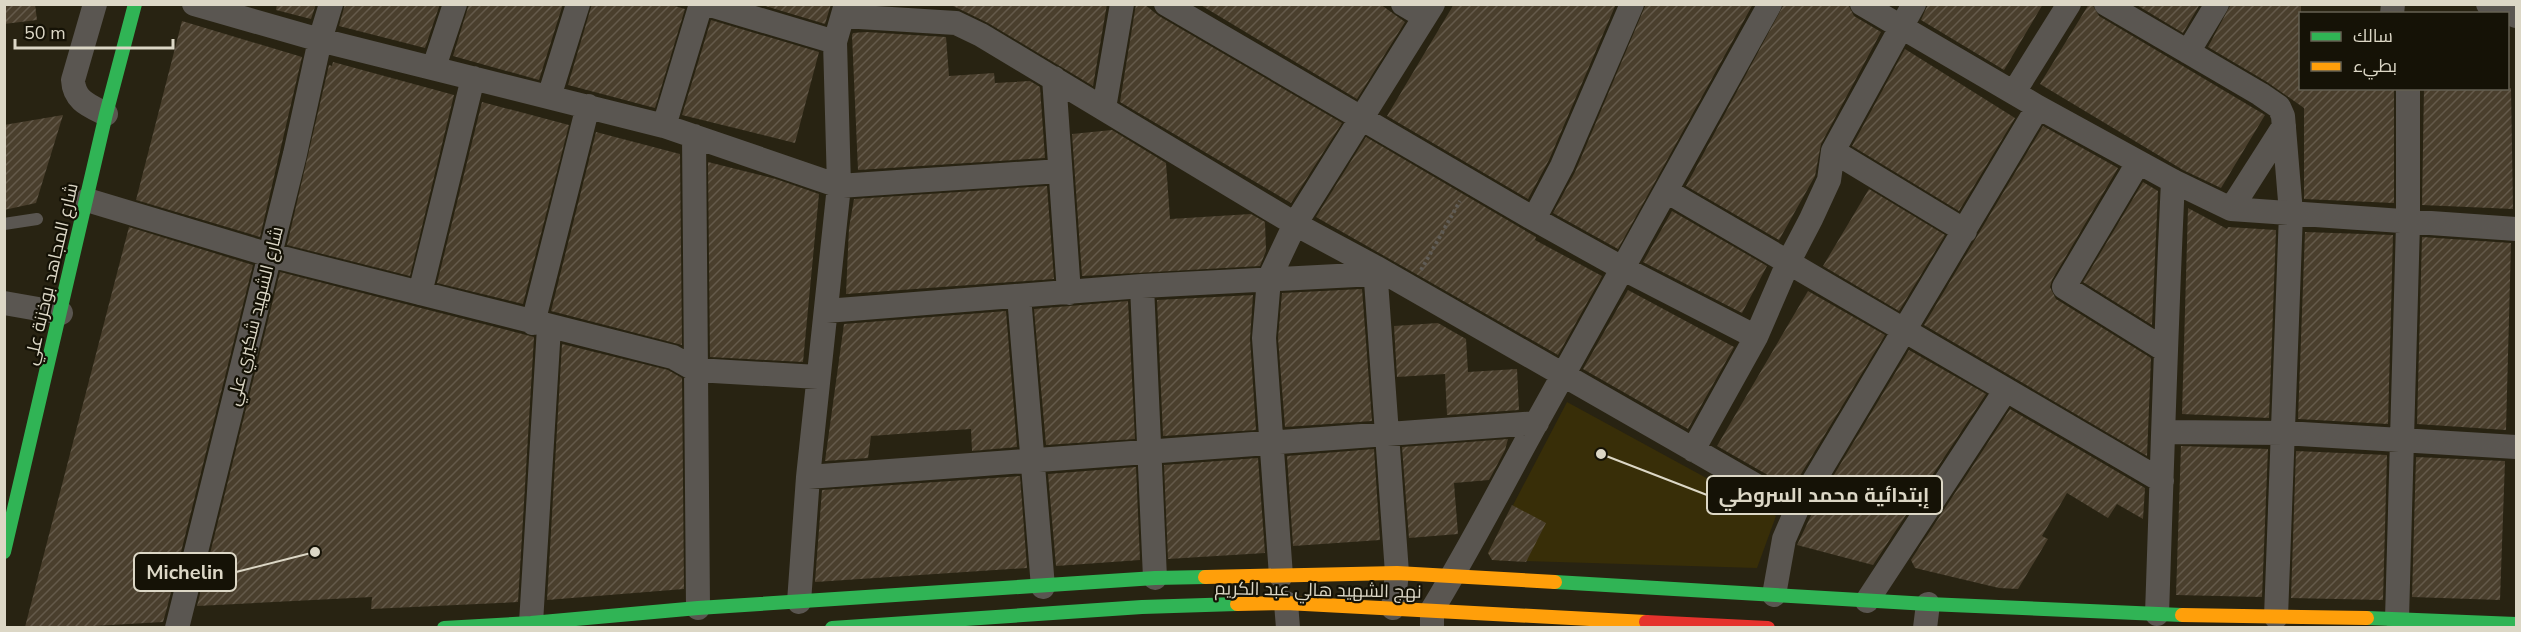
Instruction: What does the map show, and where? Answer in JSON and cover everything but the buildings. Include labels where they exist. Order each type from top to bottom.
[{"type":"main road","name":"شارع المجاهد بوخزنة علي","points":[[4,552],[14,475],[61,313],[106,114],[135,4]]},
{"type":"main road","points":[[444,627],[531,623],[698,608],[1155,578],[1397,573],[1867,601],[1926,616],[2157,614],[2397,619],[2516,625]]},
{"type":"main road","points":[[996,620],[1009,589]]},
{"type":"main road","name":"نهج الشهيد هالي عبد الكريم","points":[[832,627],[1142,617],[1286,603],[1393,608],[1432,619],[1768,627]]},
{"type":"street","points":[[95,4],[73,80],[80,100],[106,114]]},
{"type":"street","points":[[194,4],[320,40],[664,126],[839,186],[1060,171]]},
{"type":"street","name":"شارع الشهيد شكيري علي","points":[[177,627],[270,255],[320,40],[331,4]]},
{"type":"street","points":[[434,67],[455,4]]},
{"type":"street","points":[[549,96],[578,4]]},
{"type":"street","points":[[664,126],[700,4]]},
{"type":"street","points":[[706,4],[835,42]]},
{"type":"street","points":[[1104,108],[1122,4]]},
{"type":"street","points":[[1281,576],[1264,338],[1269,279],[1295,224],[1429,11],[1403,4]]},
{"type":"street","points":[[1534,219],[1562,166],[1632,4]]},
{"type":"street","points":[[1432,619],[1452,578],[1622,268],[1668,192],[1770,4]]},
{"type":"street","points":[[1862,4],[2038,107],[2173,182],[2231,209],[2253,213],[2291,213],[2517,229]]},
{"type":"street","points":[[1693,450],[1756,337],[1788,263],[1829,180],[1833,151],[1914,4]]},
{"type":"street","points":[[2014,92],[2069,4]]},
{"type":"street","points":[[2106,4],[2274,103],[2283,116],[2291,213],[2276,618]]},
{"type":"street","points":[[2188,52],[2217,4]]},
{"type":"street","points":[[2487,4],[2507,12]]},
{"type":"street","points":[[1180,8],[1257,59],[1534,219],[1622,268],[1756,337]]},
{"type":"street","points":[[799,602],[808,477],[839,186],[835,42],[845,10],[959,14],[1054,78],[1295,224],[1797,509]]},
{"type":"street","points":[[420,293],[473,78]]},
{"type":"street","points":[[1054,78],[1069,293]]},
{"type":"street","points":[[2397,619],[2408,223],[2408,90]]},
{"type":"street","points":[[531,623],[541,325],[588,106]]},
{"type":"street","points":[[1774,595],[1784,539],[1797,509],[2038,107]]},
{"type":"street","points":[[2231,209],[2284,126]]},
{"type":"street","points":[[694,136],[698,608]]},
{"type":"street","points":[[1833,151],[1965,231]]},
{"type":"street","points":[[2138,162],[2064,287],[2165,350]]},
{"type":"street","points":[[2157,614],[2173,182]]},
{"type":"street","points":[[1668,192],[2162,481]]},
{"type":"street","points":[[87,200],[270,255],[673,357],[696,370],[818,377]]},
{"type":"street","points":[[826,311],[1375,270]]},
{"type":"street","points":[[1375,270],[1389,434],[1397,573],[1393,608]]},
{"type":"street","points":[[1142,286],[1155,578]]},
{"type":"street","points":[[1019,296],[1042,586]]},
{"type":"street","points":[[4,303],[61,313]]},
{"type":"street","points":[[1867,601],[2005,391]]},
{"type":"street","points":[[808,477],[1537,423]]},
{"type":"street","points":[[2164,432],[2284,433],[2517,447]]},
{"type":"street","points":[[1286,603],[1288,627]]},
{"type":"street","points":[[2516,625],[2517,614]]},
{"type":"lane","points":[[4,224],[37,219]]},
{"type":"path","points":[[1410,288],[1471,182]]},
{"type":"shaded area","points":[[1567,402],[1776,516],[1757,568],[1492,560],[1488,553]]},
{"type":"traffic: fast","points":[[4,552],[106,114],[135,4]]},
{"type":"traffic: fast","points":[[444,628],[531,623],[698,608],[1155,578],[1205,577]]},
{"type":"traffic: fast","points":[[1555,582],[1928,604],[2182,615]]},
{"type":"traffic: fast","points":[[832,628],[1142,607],[1237,604]]},
{"type":"traffic: fast","points":[[2367,618],[2516,624]]},
{"type":"traffic: slow","points":[[1205,577],[1397,573],[1555,582]]},
{"type":"traffic: slow","points":[[1237,604],[1286,603],[1646,622]]},
{"type":"traffic: slow","points":[[2182,615],[2367,618]]},
{"type":"traffic: jam","points":[[1646,622],[1768,628]]},
{"type":"place","name":"إبتدائية محمد السروطي","points":[[1601,454]]},
{"type":"place","name":"Michelin","points":[[315,552]]}]
